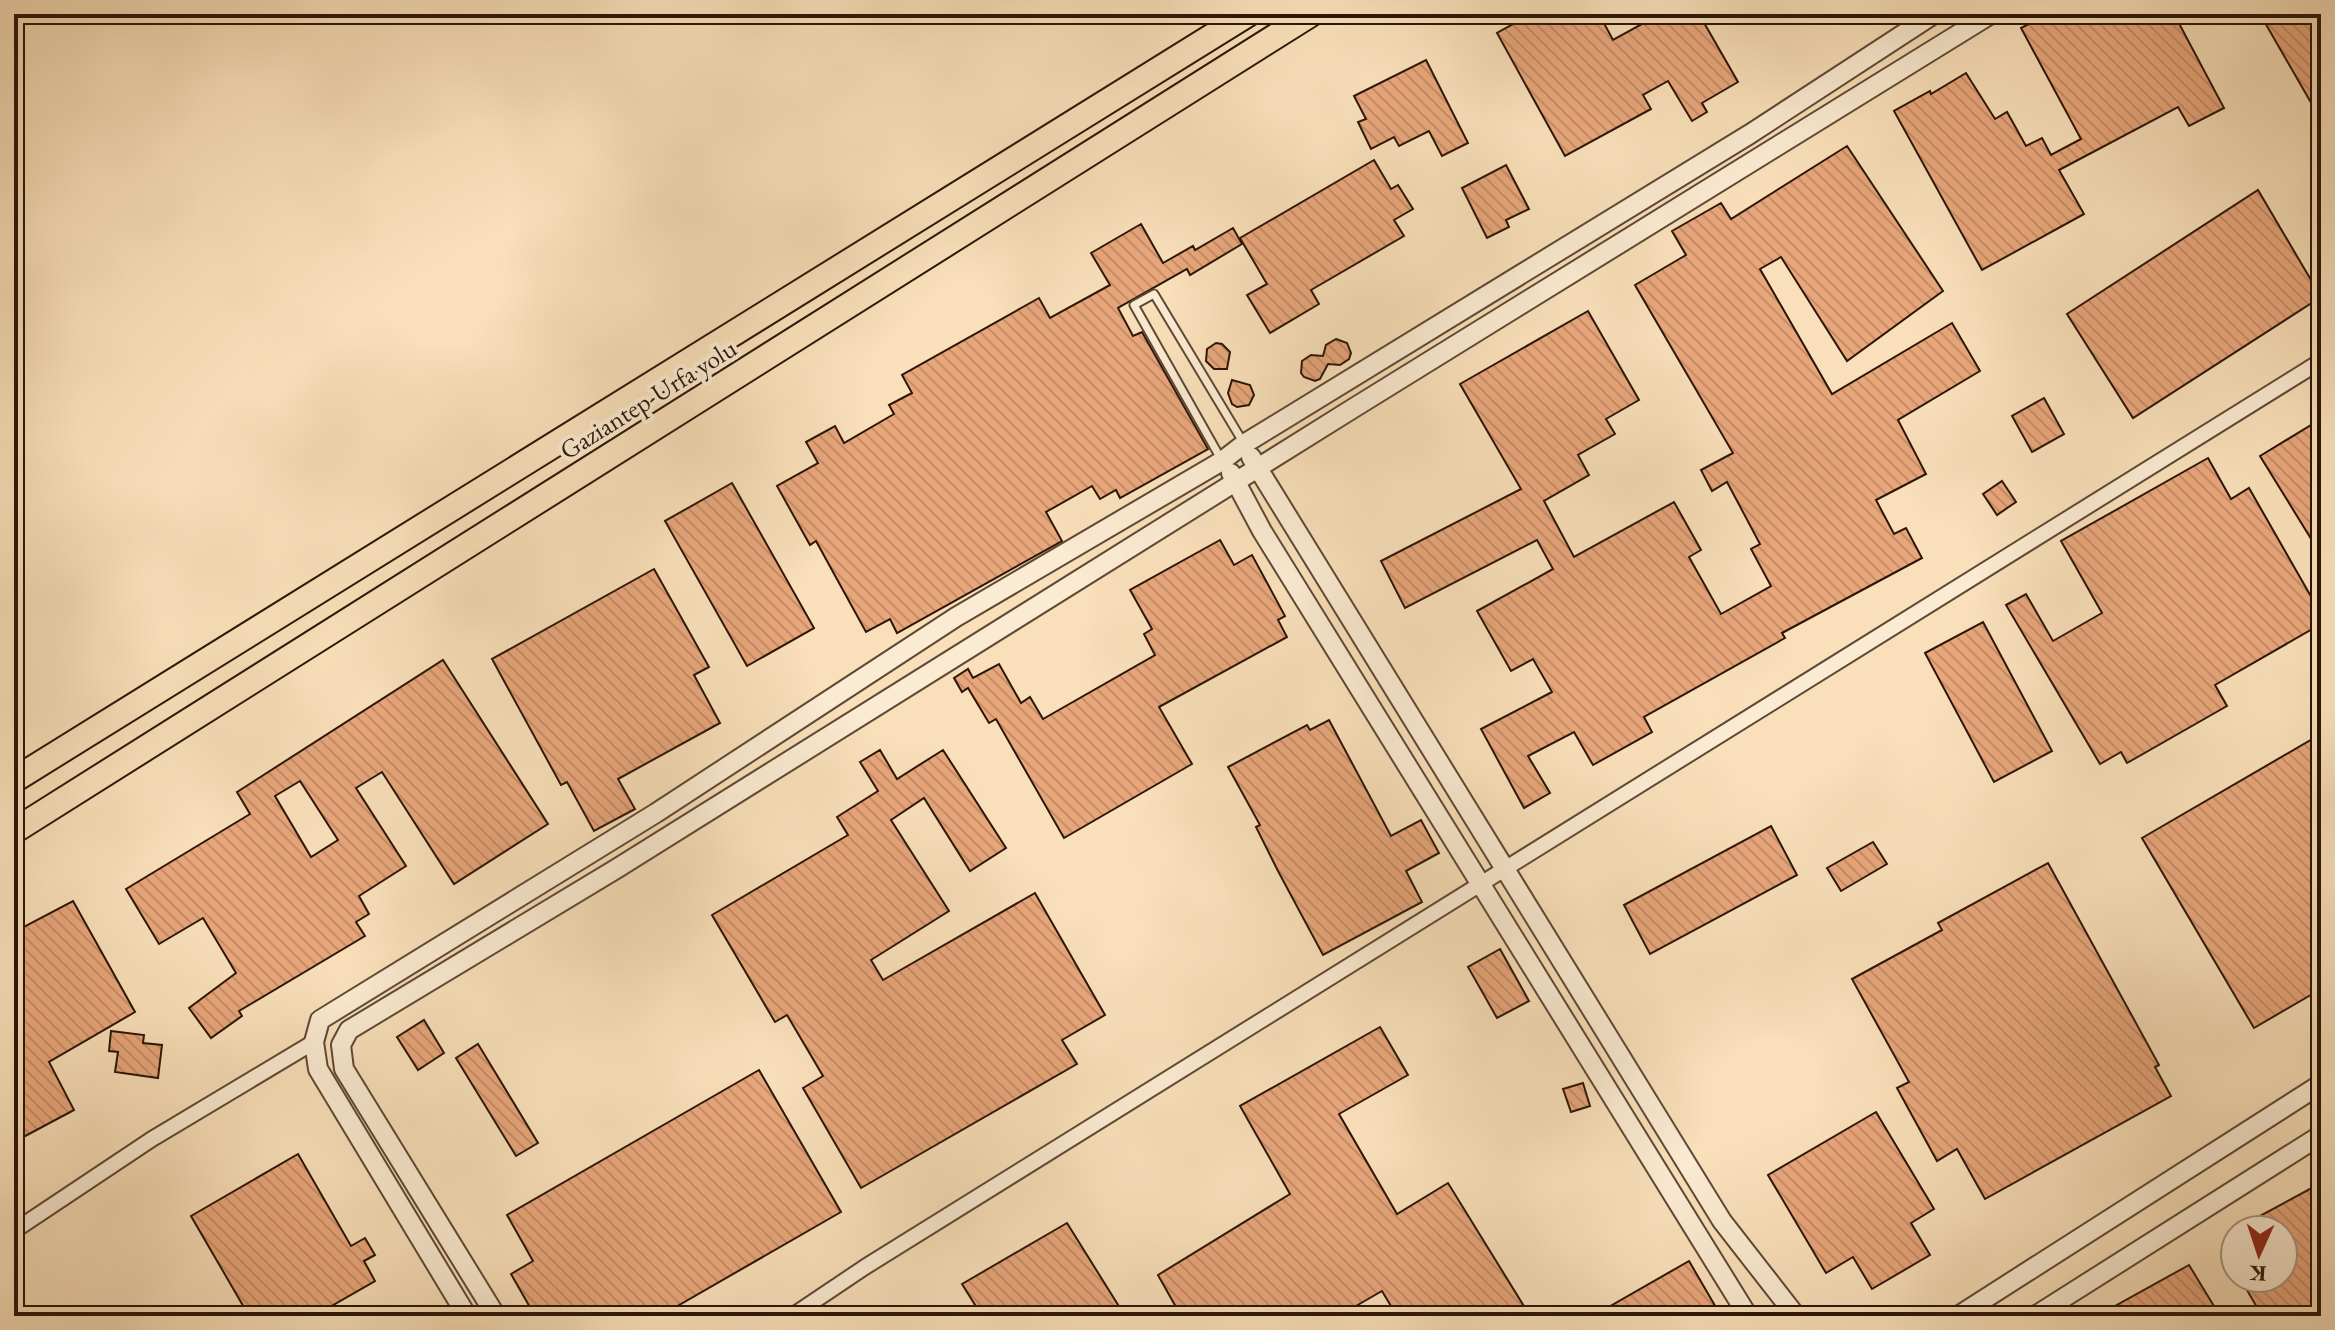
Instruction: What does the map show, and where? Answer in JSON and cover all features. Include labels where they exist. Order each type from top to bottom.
[{"type":"highway","name":"Gaziantep-Urfa yolu","points":[[14,780],[1248,14]]},
{"type":"highway","name":"Gaziantep-Urfa yolu","points":[[14,831],[1311,14]]},
{"type":"street","points":[[467,1316],[318,1069],[314,1042],[320,1020],[656,813],[956,617],[1222,461],[1244,444],[1750,134],[1934,14]]},
{"type":"street","points":[[496,1316],[344,1069],[341,1045],[349,1030],[616,869],[1256,468],[1991,14]]},
{"type":"street","points":[[792,1316],[865,1267],[1503,868],[2321,361]]},
{"type":"street","points":[[1244,444],[1722,1221],[1796,1316]]},
{"type":"street","points":[[1222,461],[1237,482],[1262,531],[1748,1316]]},
{"type":"street","points":[[14,1231],[152,1139],[314,1042]]},
{"type":"street","points":[[1958,1316],[2321,1084]]},
{"type":"street","points":[[2035,1316],[2321,1135]]},
{"type":"lane","points":[[1222,461],[1134,305],[1154,294],[1244,444]]},
{"type":"building","points":[[1531,14],[1599,14],[1613,40],[1660,14],[1699,14],[1738,82],[1702,103],[1707,112],[1692,121],[1668,81],[1643,95],[1651,109],[1565,156],[1497,33]]},
{"type":"building","points":[[2048,14],[2174,14],[2224,108],[2189,126],[2178,107],[2059,170],[2084,214],[1982,270],[1894,111],[1966,73],[1995,119],[2007,112],[2026,146],[2042,138],[2051,155],[2081,139],[2021,28]]},
{"type":"building","points":[[2260,14],[2321,14],[2321,120]]},
{"type":"building","points":[[1426,60],[1468,143],[1442,156],[1429,131],[1399,146],[1394,137],[1371,149],[1358,122],[1366,119],[1354,96]]},
{"type":"building","points":[[1847,146],[1943,291],[1847,361],[1781,257],[1760,269],[1832,394],[1952,323],[1980,371],[1898,420],[1926,474],[1876,500],[1894,534],[1906,528],[1922,558],[1782,633],[1785,638],[1644,717],[1652,732],[1593,765],[1574,732],[1528,756],[1550,793],[1524,808],[1481,729],[1552,692],[1533,659],[1511,671],[1477,611],[1553,569],[1537,540],[1405,608],[1381,561],[1521,489],[1460,384],[1588,311],[1639,400],[1606,419],[1615,434],[1578,455],[1589,475],[1544,501],[1574,557],[1674,502],[1701,550],[1689,557],[1721,614],[1771,586],[1751,549],[1760,544],[1727,482],[1712,491],[1701,470],[1733,453],[1635,285],[1686,255],[1672,231],[1721,203],[1731,219]]},
{"type":"building","points":[[1374,160],[1391,189],[1398,185],[1413,209],[1394,220],[1404,236],[1311,290],[1319,304],[1270,333],[1247,295],[1267,284],[1240,238]]},
{"type":"building","points":[[1506,165],[1529,209],[1506,220],[1509,227],[1487,238],[1462,188]]},
{"type":"building","points":[[2258,190],[2321,297],[2133,418],[2067,314]]},
{"type":"building","points":[[1141,224],[1163,263],[1193,246],[1195,250],[1233,228],[1242,244],[1190,275],[1187,269],[1118,308],[1133,336],[1142,332],[1208,449],[1120,498],[1116,490],[1100,499],[1092,486],[1046,512],[1062,541],[897,633],[890,619],[866,632],[816,541],[810,545],[777,486],[818,463],[806,442],[835,426],[844,443],[894,414],[889,405],[912,393],[902,375],[1039,298],[1050,318],[1110,285],[1091,253]]},
{"type":"building","points":[[1336,339],[1347,343],[1351,353],[1349,359],[1340,365],[1328,364],[1320,379],[1315,381],[1304,377],[1301,373],[1302,361],[1311,355],[1323,356],[1326,345]]},
{"type":"building","points":[[1216,343],[1222,344],[1230,352],[1227,369],[1214,369],[1206,361],[1207,349]]},
{"type":"building","points":[[1232,380],[1250,385],[1254,395],[1249,405],[1237,407],[1232,404],[1228,393]]},
{"type":"building","points":[[2044,398],[2064,434],[2032,452],[2012,416]]},
{"type":"building","points":[[2321,419],[2321,555],[2260,456]]},
{"type":"building","points":[[2208,458],[2231,499],[2249,488],[2321,614],[2321,624],[2215,685],[2227,706],[2127,763],[2121,752],[2100,764],[2006,605],[2026,594],[2053,641],[2102,613],[2061,541]]},
{"type":"building","points":[[2002,481],[2016,502],[1997,515],[1983,494]]},
{"type":"building","points":[[732,483],[814,628],[747,666],[665,521]]},
{"type":"building","points":[[1220,540],[1234,565],[1252,555],[1285,616],[1278,620],[1287,637],[1159,707],[1192,764],[1064,838],[996,719],[989,723],[968,688],[962,692],[954,678],[968,669],[973,678],[999,664],[1021,703],[1030,697],[1043,719],[1155,655],[1144,634],[1152,629],[1130,590]]},
{"type":"building","points":[[654,569],[709,667],[694,675],[720,723],[618,779],[635,809],[594,831],[567,782],[561,785],[492,659]]},
{"type":"building","points":[[1983,622],[2052,751],[1994,782],[1925,653]]},
{"type":"building","points":[[443,660],[548,824],[454,884],[382,772],[356,788],[406,866],[359,896],[369,914],[356,922],[365,936],[239,1011],[242,1016],[211,1038],[189,1008],[236,973],[203,918],[159,944],[126,889],[250,814],[237,792]],"holes":[[[300,781],[338,840],[311,857],[275,796]]]},
{"type":"building","points":[[1329,720],[1391,836],[1421,820],[1439,853],[1406,871],[1422,902],[1323,955],[1256,827],[1260,825],[1228,767],[1307,725],[1310,730]]},
{"type":"building","points":[[2321,734],[2321,989],[2254,1028],[2142,838]]},
{"type":"building","points":[[880,750],[897,779],[943,750],[1006,848],[970,871],[924,798],[891,820],[949,911],[871,960],[883,980],[1035,893],[1105,1015],[1062,1040],[1077,1064],[861,1188],[803,1088],[823,1076],[787,1015],[775,1022],[712,915],[848,835],[837,817],[878,791],[860,762]]},
{"type":"building","points":[[1771,826],[1797,875],[1650,954],[1624,905]]},
{"type":"building","points":[[1873,842],[1887,864],[1841,891],[1827,868]]},
{"type":"building","points":[[2048,863],[2159,1065],[2155,1067],[2171,1096],[1985,1199],[1957,1149],[1937,1161],[1897,1088],[1909,1082],[1852,979],[1942,930],[1938,923]]},
{"type":"building","points":[[73,901],[135,1012],[49,1062],[74,1110],[14,1142],[14,932]]},
{"type":"building","points":[[1500,949],[1529,1001],[1497,1018],[1468,967]]},
{"type":"building","points":[[424,1020],[444,1053],[418,1070],[397,1037]]},
{"type":"building","points":[[1380,1027],[1408,1075],[1339,1114],[1397,1214],[1448,1183],[1530,1316],[1397,1316],[1382,1291],[1349,1310],[1353,1316],[1181,1316],[1158,1275],[1290,1194],[1240,1106]]},
{"type":"building","points":[[111,1031],[144,1035],[143,1043],[162,1045],[158,1078],[115,1072],[118,1052],[109,1051]]},
{"type":"building","points":[[478,1044],[538,1143],[516,1156],[456,1058]]},
{"type":"building","points":[[759,1070],[841,1212],[660,1316],[535,1316],[511,1274],[533,1261],[507,1215]]},
{"type":"building","points":[[1583,1083],[1590,1106],[1571,1112],[1563,1089]]},
{"type":"building","points":[[1876,1112],[1934,1209],[1911,1223],[1930,1255],[1872,1289],[1853,1257],[1826,1273],[1768,1175]]},
{"type":"building","points":[[298,1154],[351,1246],[365,1238],[375,1255],[364,1261],[375,1281],[314,1316],[249,1316],[191,1216]]},
{"type":"building","points":[[2321,1183],[2321,1316],[2262,1316],[2249,1294],[2299,1294],[2299,1214],[2264,1214]]},
{"type":"building","points":[[1067,1223],[1125,1316],[982,1316],[962,1284]]},
{"type":"building","points":[[1689,1261],[1721,1316],[1593,1316]]},
{"type":"building","points":[[2189,1265],[2220,1316],[2097,1316]]}]
